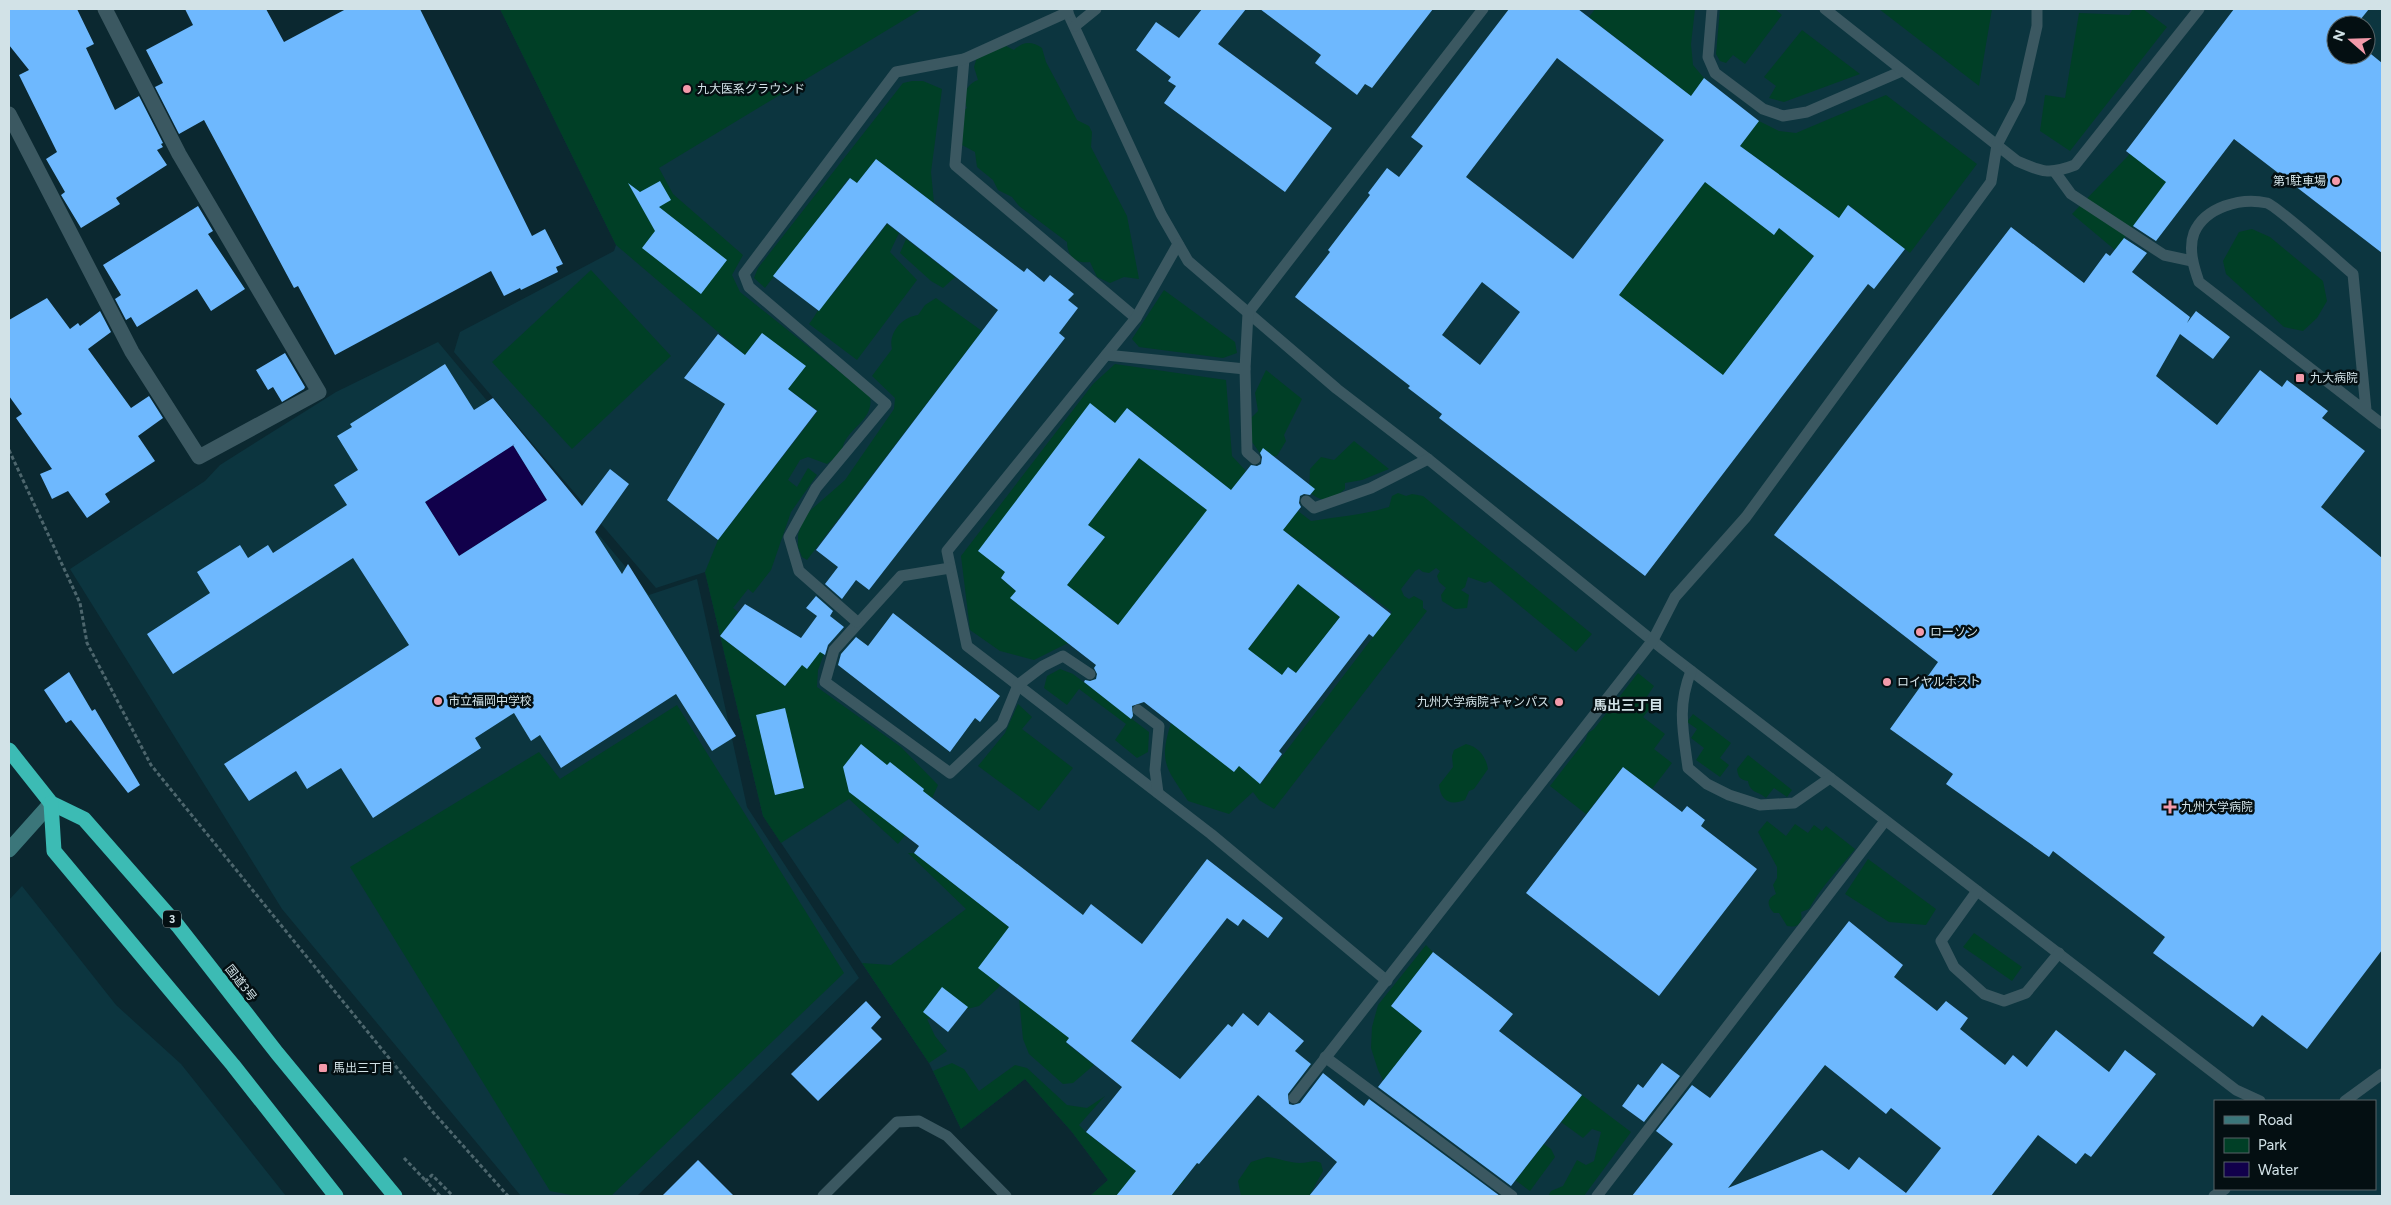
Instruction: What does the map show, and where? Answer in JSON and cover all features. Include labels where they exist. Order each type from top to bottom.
[{"type":"highway","name":"国道3号","points":[[9,750],[51,803],[84,819],[178,926],[276,1053],[395,1196]]},
{"type":"highway","points":[[51,803],[54,852],[233,1065],[336,1196]]},
{"type":"street","points":[[9,114],[132,352],[199,457],[319,392],[179,154],[105,9]]},
{"type":"street","points":[[9,850],[51,803]]},
{"type":"lane","points":[[1075,26],[1096,9]]},
{"type":"lane","points":[[1255,459],[1247,452],[1245,369],[1248,313],[1483,9]]},
{"type":"lane","points":[[1712,9],[1708,58],[1715,73],[1763,109],[1783,116],[1807,112],[1902,71]]},
{"type":"lane","points":[[1825,9],[2017,161],[2034,168],[2055,172],[2075,165],[2199,9]]},
{"type":"lane","points":[[1294,1098],[1653,640],[1675,597],[1746,518],[1990,182],[1997,145],[2020,101],[2037,26],[2037,9]]},
{"type":"lane","points":[[857,622],[798,571],[789,537],[816,488],[886,404],[749,287],[744,274],[896,72],[964,59],[1067,10],[1161,214],[1188,261],[1337,390],[1428,460],[1691,671],[2059,952],[2236,1090],[2258,1100]]},
{"type":"lane","points":[[964,59],[955,165],[1136,318]]},
{"type":"lane","points":[[2055,172],[2071,194],[2164,255],[2192,261]]},
{"type":"lane","points":[[2366,410],[2353,274],[2268,203],[2238,202],[2211,211],[2194,234],[2192,261],[2199,282],[2382,424]]},
{"type":"lane","points":[[1178,244],[1136,318],[947,551],[967,646],[1212,834],[1387,981]]},
{"type":"lane","points":[[1106,355],[1245,369]]},
{"type":"lane","points":[[1306,501],[1314,508],[1371,488],[1428,460]]},
{"type":"lane","points":[[950,568],[901,576],[857,622],[834,650],[825,682],[950,773],[1002,724],[1018,685],[1043,666],[1063,656],[1090,674]]},
{"type":"lane","points":[[1691,671],[1685,687],[1681,713],[1688,768],[1707,784],[1729,795],[1760,805],[1794,803],[1830,778]]},
{"type":"lane","points":[[1138,710],[1158,726],[1155,770],[1158,793]]},
{"type":"lane","points":[[1597,1196],[1885,821]]},
{"type":"lane","points":[[1977,891],[1941,941],[1954,967],[1984,994],[2004,1000],[2026,993],[2059,952]]},
{"type":"lane","points":[[1325,1057],[1512,1196]]},
{"type":"lane","points":[[2345,1100],[2382,1074]]},
{"type":"lane","points":[[824,1196],[897,1122],[919,1120],[947,1136],[1006,1196]]},
{"type":"path","points":[[9,450],[80,602],[86,643],[151,765],[432,1111],[508,1196]]},
{"type":"path","points":[[404,1158],[440,1196]]},
{"type":"path","points":[[426,1181],[432,1175],[453,1196]]},
{"type":"shaded area","name":"九州大学病院キャンパス","points":[[500,9],[2382,9],[2382,1196],[1090,1196],[1108,1180],[1072,1132],[1025,1079],[961,1129],[929,1063],[763,816],[705,572],[656,588],[454,352],[460,332],[614,251],[616,245]]},
{"type":"shaded area","name":"市立福岡中学校","points":[[438,342],[649,595],[697,579],[747,807],[859,978],[637,1196],[521,1196],[282,909],[70,569],[205,481],[220,465],[336,392]]},
{"type":"shaded area","points":[[22,886],[116,1005],[181,1064],[286,1196],[9,1196],[9,900]]},
{"type":"green space","points":[[500,9],[922,9],[659,168],[673,194],[743,255],[732,275],[740,292],[870,396],[869,411],[848,437],[841,452],[836,457],[827,464],[808,457],[800,460],[788,480],[797,487],[808,468],[817,475],[791,512],[771,570],[753,593],[748,589],[733,608],[738,612],[720,636],[705,572],[718,540],[818,411],[788,389],[805,366],[762,333],[745,355],[616,245]]},
{"type":"green space","points":[[1595,9],[1695,9],[1691,44],[1693,65],[1704,78],[1691,96],[1589,17]]},
{"type":"green space","points":[[1720,9],[1775,9],[1782,15],[1745,64],[1733,55],[1726,63],[1720,61],[1716,54]]},
{"type":"green space","points":[[1879,9],[1992,9],[1979,86]]},
{"type":"green space","points":[[2133,9],[2143,9],[2167,27],[2070,151],[2040,131],[2045,95],[2065,98],[2079,13],[2129,15]]},
{"type":"green space","points":[[1802,30],[1860,74],[1784,102],[1769,98],[1776,86],[1764,77]]},
{"type":"green space","points":[[1000,43],[1014,50],[1028,43],[1042,48],[1046,62],[1077,120],[1089,126],[1092,132],[1091,147],[1127,216],[1139,279],[1124,277],[1110,283],[1097,277],[1090,262],[1080,262],[1073,258],[1067,247],[1067,242],[1019,206],[1012,197],[998,190],[993,180],[977,167],[975,152],[962,145],[964,110],[967,108],[964,100],[970,85],[978,80],[974,67],[977,57]]},
{"type":"green space","points":[[923,81],[942,89],[931,172],[934,203],[876,159],[857,183],[849,178],[765,288],[754,278],[758,268],[903,83]]},
{"type":"green space","points":[[1886,95],[1977,164],[1910,253],[1849,205],[1839,218],[1740,146],[1759,121],[1779,131],[1796,133]]},
{"type":"green space","points":[[2152,131],[2186,157],[2115,250],[2072,214]]},
{"type":"green space","points":[[1710,176],[1774,234],[1779,228],[1814,256],[1723,375],[1619,295]]},
{"type":"green space","points":[[887,224],[899,233],[890,252],[917,280],[857,360],[809,324]]},
{"type":"green space","points":[[2252,229],[2270,237],[2323,281],[2327,301],[2317,318],[2303,331],[2284,327],[2226,274],[2223,261],[2239,232]]},
{"type":"green space","points":[[906,239],[955,277],[943,288],[931,281],[900,253]]},
{"type":"green space","points":[[591,270],[671,356],[572,449],[492,362]]},
{"type":"green space","points":[[1164,290],[1235,342],[1237,353],[1223,358],[1139,347],[1132,339]]},
{"type":"green space","points":[[936,298],[982,331],[807,560],[802,557],[798,547],[798,535],[804,516],[845,480],[894,409],[895,398],[872,376],[892,349],[892,337],[902,322],[918,315],[925,305]]},
{"type":"green space","points":[[1115,364],[1226,380],[1232,456],[1246,471],[1231,490],[1127,408],[1110,436],[1001,578],[1016,591],[1011,598],[1068,643],[1034,660],[1000,651],[970,630],[961,556],[1093,384]]},
{"type":"green space","points":[[1266,370],[1302,399],[1284,435],[1286,441],[1277,456],[1262,456],[1252,442],[1251,418],[1258,411],[1255,393]]},
{"type":"green space","points":[[1354,441],[1389,469],[1362,480],[1345,483],[1345,489],[1331,499],[1323,500],[1309,492],[1310,469],[1321,457],[1334,460]]},
{"type":"green space","points":[[1139,458],[1215,516],[1191,530],[1123,619],[1124,629],[1067,585],[1104,538],[1088,525]]},
{"type":"green space","points":[[1398,493],[1406,496],[1412,494],[1423,496],[1592,634],[1576,652],[1490,581],[1485,583],[1468,577],[1465,587],[1461,590],[1469,595],[1467,608],[1455,609],[1442,601],[1441,595],[1446,588],[1439,582],[1437,576],[1440,571],[1436,568],[1429,573],[1419,569],[1415,571],[1401,589],[1404,596],[1409,599],[1414,596],[1423,601],[1423,608],[1427,611],[1274,809],[1259,800],[1253,792],[1229,814],[1188,801],[1170,773],[1165,757],[1165,748],[1171,723],[1239,766],[1261,784],[1392,612],[1283,530],[1298,511],[1311,521],[1360,514],[1389,507],[1392,496]]},
{"type":"green space","points":[[1261,555],[1340,617],[1296,673],[1288,667],[1282,675],[1265,662],[1227,711],[1173,670]],"holes":[[[1262,584],[1285,602],[1216,690],[1194,672]]]},
{"type":"green space","points":[[836,621],[818,670],[817,687],[901,747],[938,785],[929,805],[898,844],[849,799],[781,843],[763,816],[720,636],[785,686]]},
{"type":"green space","points":[[1060,669],[1073,674],[1149,732],[1148,752],[1137,758],[1115,740],[1126,724],[1079,689],[1067,705],[1044,688],[1047,676]]},
{"type":"green space","points":[[1638,673],[1654,686],[1646,698],[1654,704],[1643,717],[1665,734],[1654,749],[1672,763],[1652,789],[1623,767],[1586,814],[1550,786],[1585,741],[1588,733],[1594,729]]},
{"type":"green space","points":[[1018,704],[1032,717],[1022,729],[1073,768],[1039,811],[978,766],[1005,733]]},
{"type":"green space","points":[[677,705],[844,973],[611,1196],[576,1196],[550,1191],[350,867],[539,752],[560,779]]},
{"type":"green space","points":[[1693,714],[1731,743],[1720,758],[1729,765],[1720,777],[1696,760],[1704,748],[1691,738],[1697,729],[1687,722]]},
{"type":"green space","points":[[1466,744],[1475,747],[1481,753],[1486,760],[1488,769],[1474,789],[1469,791],[1465,800],[1460,802],[1447,801],[1442,795],[1439,785],[1453,767],[1452,756],[1454,750]]},
{"type":"green space","points":[[1748,755],[1792,790],[1787,797],[1774,788],[1766,798],[1752,790],[1748,781],[1740,778],[1737,769]]},
{"type":"green space","points":[[1767,821],[1786,836],[1795,824],[1808,833],[1814,825],[1822,831],[1826,826],[1855,849],[1824,886],[1809,909],[1801,912],[1799,924],[1794,926],[1787,926],[1779,913],[1774,913],[1769,905],[1770,898],[1776,894],[1773,885],[1777,878],[1777,867],[1758,832]]},
{"type":"green space","points":[[908,853],[914,853],[1031,944],[998,988],[979,1006],[927,1019],[935,1036],[947,1051],[929,1063],[862,963],[891,965],[966,909]]},
{"type":"green space","points":[[1868,859],[1936,909],[1926,925],[1889,922],[1845,894]]},
{"type":"green space","points":[[1974,933],[2022,967],[2012,981],[1963,947]]},
{"type":"green space","points":[[1426,945],[1433,952],[1391,1006],[1422,1031],[1389,1073],[1519,1176],[1537,1153],[1538,1140],[1551,1149],[1555,1157],[1530,1191],[1434,1121],[1383,1080],[1378,1070],[1371,1048],[1372,1027],[1378,1005]]},
{"type":"green space","points":[[1019,999],[1078,1026],[1066,1043],[1094,1065],[1073,1083],[1063,1084],[1029,1054],[1023,1039]]},
{"type":"green space","points":[[952,1063],[964,1069],[979,1091],[1015,1065],[1027,1068],[1067,1105],[1087,1108],[1105,1096],[1079,1125],[1116,1156],[1131,1136],[1185,1180],[1171,1196],[1090,1196],[1108,1180],[1072,1132],[1025,1079],[961,1129],[933,1071]]},
{"type":"green space","points":[[1582,1095],[1631,1132],[1584,1196],[1548,1196],[1551,1191],[1563,1186],[1577,1160],[1586,1165],[1594,1161],[1601,1132],[1592,1129],[1583,1138],[1561,1122]]},
{"type":"green space","points":[[1267,1157],[1296,1163],[1318,1162],[1321,1163],[1323,1171],[1309,1196],[1241,1196],[1238,1181],[1251,1162]]},
{"type":"water","points":[[513,445],[547,500],[459,556],[425,502]]},
{"type":"building","points":[[9,9],[77,9],[94,44],[86,48],[115,110],[139,96],[163,143],[161,144],[163,147],[157,150],[167,165],[116,198],[120,204],[81,228],[61,195],[65,192],[46,159],[57,152],[19,75],[29,70],[9,45]]},
{"type":"building","points":[[185,9],[266,9],[284,42],[346,9],[420,9],[532,236],[545,229],[563,264],[556,267],[558,272],[504,296],[491,271],[335,355],[298,286],[294,288],[204,120],[179,134],[155,87],[163,83],[146,50],[193,25]]},
{"type":"building","points":[[1202,9],[1246,9],[1218,44],[1332,128],[1285,192],[1164,103],[1176,86],[1168,81],[1171,77],[1136,50],[1156,22],[1179,38]]},
{"type":"building","points":[[1260,9],[1433,9],[1372,88],[1365,84],[1357,95],[1315,63],[1321,55]]},
{"type":"building","points":[[1509,9],[1578,9],[1691,96],[1704,78],[1759,121],[1740,146],[1839,218],[1848,205],[1905,249],[1874,289],[1868,284],[1645,576],[1439,418],[1442,414],[1408,388],[1410,386],[1295,297],[1330,252],[1328,250],[1370,195],[1368,193],[1387,168],[1399,177],[1423,146],[1411,137]],"holes":[[[1557,58],[1664,140],[1573,259],[1466,177]],[[1705,182],[1774,235],[1779,228],[1814,256],[1723,375],[1619,295]],[[1482,282],[1520,312],[1480,365],[1442,335]]]},
{"type":"building","name":"第1駐車場","points":[[2234,9],[2369,9],[2364,15],[2326,15],[2326,65],[2376,65],[2376,58],[2382,63],[2382,253],[2234,139],[2156,241],[2133,226],[2166,182],[2126,151]]},
{"type":"building","points":[[876,159],[1024,272],[1027,268],[1044,282],[1050,275],[1074,294],[1068,300],[1078,308],[1059,333],[1065,338],[869,590],[856,580],[842,599],[825,584],[838,567],[816,550],[998,310],[887,223],[819,311],[773,276],[850,178],[857,183]]},
{"type":"building","points":[[660,181],[671,200],[659,207],[727,260],[701,294],[642,248],[655,231],[628,183],[640,192]]},
{"type":"building","points":[[198,206],[213,231],[208,234],[245,289],[211,311],[197,289],[137,327],[131,317],[126,320],[115,299],[121,295],[103,265]]},
{"type":"building","name":"九州大学病院","points":[[2011,227],[2084,283],[2106,253],[2110,256],[2124,238],[2147,253],[2132,272],[2190,317],[2187,323],[2196,311],[2230,337],[2213,359],[2180,334],[2156,376],[2217,425],[2260,370],[2282,387],[2287,380],[2328,411],[2322,418],[2365,451],[2321,507],[2382,558],[2382,950],[2307,1049],[2262,1015],[2253,1027],[2153,953],[2165,937],[2053,851],[2049,857],[1946,784],[1953,774],[1890,729],[1938,662],[1774,535]]},
{"type":"building","points":[[47,298],[70,329],[78,323],[80,326],[100,311],[111,332],[88,349],[131,408],[149,396],[163,418],[138,436],[155,461],[105,494],[110,502],[87,518],[68,491],[52,499],[40,474],[52,469],[16,418],[22,414],[9,396],[9,320]]},
{"type":"building","points":[[762,333],[806,366],[788,389],[817,411],[718,540],[667,500],[725,404],[684,378],[718,334],[745,355]]},
{"type":"building","points":[[285,353],[305,387],[282,402],[273,387],[268,390],[256,370]]},
{"type":"building","points":[[445,364],[474,410],[493,398],[582,506],[610,469],[629,484],[595,532],[622,574],[628,564],[736,736],[712,751],[676,694],[561,768],[540,735],[531,741],[514,713],[475,738],[481,748],[373,818],[341,768],[307,789],[296,771],[249,801],[224,764],[409,645],[353,558],[173,674],[147,634],[210,593],[197,572],[240,545],[248,558],[268,545],[273,553],[347,505],[334,485],[358,470],[337,436],[352,427],[350,424]],"holes":[[[513,445],[547,500],[459,556],[425,502]]]},
{"type":"building","points":[[1090,403],[1115,423],[1127,408],[1231,490],[1251,465],[1257,466],[1261,464],[1262,457],[1260,453],[1263,448],[1315,489],[1310,495],[1304,494],[1300,496],[1299,503],[1301,507],[1283,530],[1391,614],[1373,637],[1369,634],[1279,751],[1282,754],[1260,784],[1239,766],[1234,772],[1144,702],[1132,706],[1133,716],[1131,719],[1084,682],[1085,680],[1096,679],[1097,674],[1094,668],[1096,665],[1010,598],[1016,591],[1001,578],[1005,572],[978,551]],"holes":[[[1139,458],[1207,510],[1118,625],[1067,585],[1105,537],[1088,525]],[[1298,584],[1340,617],[1296,673],[1288,667],[1282,675],[1248,649]]]},
{"type":"building","points":[[816,596],[833,611],[830,616],[844,627],[828,645],[825,655],[820,652],[807,669],[802,665],[785,686],[720,636],[745,604],[801,638],[817,616],[806,608]]},
{"type":"building","points":[[893,613],[1000,696],[980,722],[975,718],[950,752],[838,665],[841,654],[856,637],[868,646]]},
{"type":"building","points":[[69,672],[92,711],[95,709],[140,785],[128,793],[71,720],[66,723],[44,690]]},
{"type":"building","points":[[785,708],[804,788],[775,795],[756,715]]},
{"type":"building","points":[[861,744],[887,765],[890,762],[924,789],[923,791],[1083,915],[1091,904],[1142,944],[1207,859],[1283,918],[1268,938],[1243,919],[1238,926],[1227,918],[1131,1041],[1180,1079],[1228,1024],[1232,1027],[1243,1013],[1258,1026],[1269,1012],[1304,1041],[1295,1051],[1311,1064],[1288,1094],[1289,1104],[1300,1103],[1323,1073],[1364,1106],[1369,1099],[1500,1196],[1309,1196],[1337,1162],[1258,1095],[1199,1164],[1197,1163],[1171,1196],[1116,1196],[1136,1171],[1086,1132],[1122,1087],[1066,1042],[1069,1038],[978,968],[1009,927],[914,853],[919,846],[849,792],[843,767]]},
{"type":"building","points":[[1623,767],[1682,812],[1687,806],[1705,820],[1701,826],[1757,869],[1659,996],[1526,893]]},
{"type":"building","points":[[1849,921],[1903,965],[1894,977],[1937,1011],[1946,1001],[1968,1018],[1960,1029],[2005,1065],[2013,1055],[2027,1067],[2056,1030],[2109,1072],[2125,1050],[2156,1074],[2091,1157],[2085,1153],[2076,1164],[2038,1135],[1991,1196],[1632,1196],[1673,1144],[1656,1131],[1692,1085],[1710,1098]],"holes":[[[1825,1065],[1886,1114],[1891,1108],[1941,1148],[1906,1193],[1859,1157],[1849,1170],[1822,1150],[1728,1188]]]},
{"type":"building","points":[[1433,952],[1513,1014],[1499,1031],[1582,1095],[1511,1186],[1378,1087],[1422,1031],[1391,1006]]},
{"type":"building","points":[[942,987],[968,1007],[948,1032],[923,1012]]},
{"type":"building","points":[[866,1001],[881,1017],[871,1028],[882,1039],[818,1101],[791,1074]]},
{"type":"building","points":[[1662,1063],[1680,1076],[1644,1122],[1622,1106],[1638,1084],[1643,1088]]},
{"type":"building","points":[[698,1160],[734,1196],[662,1196]]},
{"type":"place","name":"九大医系グラウンド","points":[[687,89]]},
{"type":"place","name":"第1駐車場","points":[[2336,181]]},
{"type":"place","name":"九大病院","points":[[2300,378]]},
{"type":"place","name":"ローソン","points":[[1920,632]]},
{"type":"place","name":"ロイヤルホスト","points":[[1887,682]]},
{"type":"place","name":"市立福岡中学校","points":[[438,701]]},
{"type":"place","name":"九州大学病院キャンパス","points":[[1559,702]]},
{"type":"place","name":"九州大学病院","points":[[2170,807]]},
{"type":"place","name":"馬出三丁目","points":[[323,1068]]},
{"type":"district","name":"馬出三丁目","points":[[1628,705]]}]
